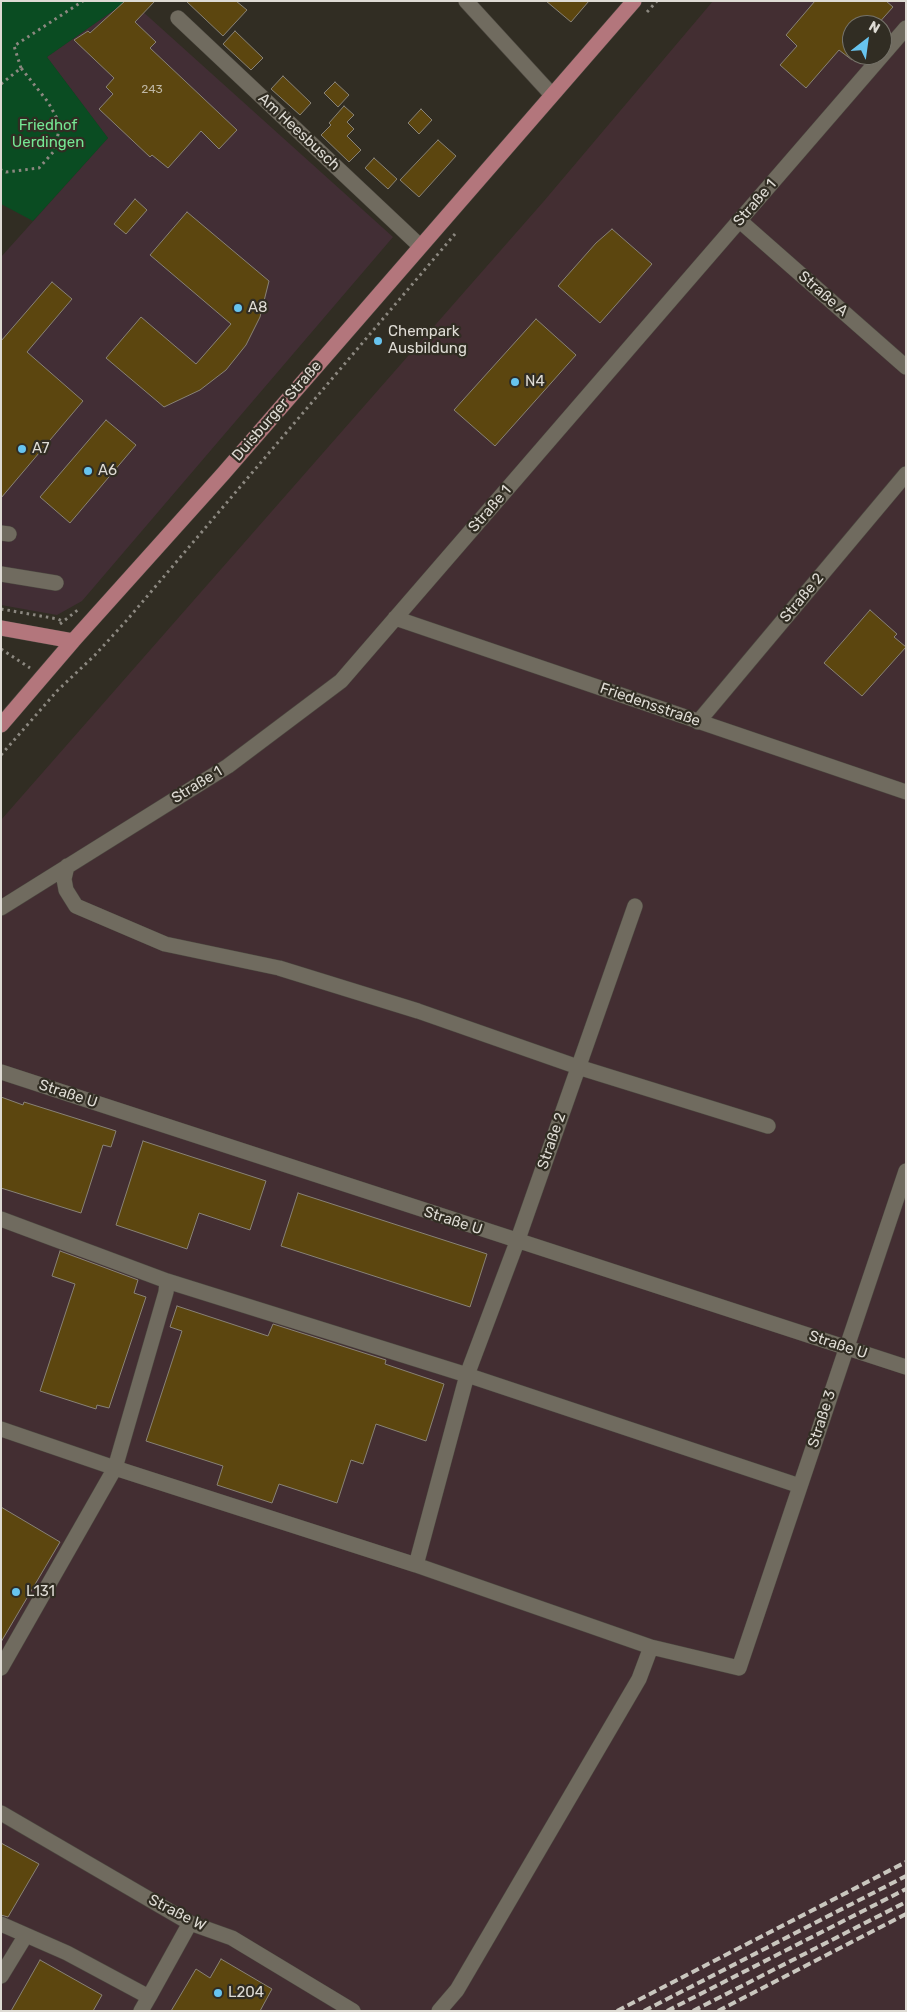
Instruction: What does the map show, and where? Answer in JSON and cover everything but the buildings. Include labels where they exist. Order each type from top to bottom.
[{"type":"main road","name":"Duisburger Straße","points":[[1,725],[73,641],[223,474],[634,1]]},
{"type":"main road","points":[[1,628],[73,641]]},
{"type":"street","points":[[466,1],[552,95]]},
{"type":"street","name":"Am Heesbusch","points":[[178,18],[420,246]]},
{"type":"street","name":"Straße 1","points":[[1,908],[228,766],[340,681],[906,28]]},
{"type":"street","name":"Straße A","points":[[740,221],[906,367]]},
{"type":"street","name":"Straße 2","points":[[698,722],[906,474]]},
{"type":"street","points":[[1,574],[56,583]]},
{"type":"street","name":"Friedensstraße","points":[[394,618],[906,792]]},
{"type":"street","points":[[67,866],[64,879],[66,890],[76,906],[165,944],[279,968],[418,1011],[578,1067],[768,1126]]},
{"type":"street","name":"Straße 2","points":[[416,1565],[467,1375],[517,1242],[635,906]]},
{"type":"street","name":"Straße U","points":[[1,1072],[517,1242],[906,1367]]},
{"type":"street","name":"Straße 3","points":[[651,1647],[739,1668],[906,1171]]},
{"type":"street","points":[[1,1219],[167,1281],[467,1375],[800,1486]]},
{"type":"street","points":[[1,1668],[115,1468],[166,1292],[167,1281]]},
{"type":"street","points":[[1,1429],[115,1468],[416,1565],[651,1647],[639,1679],[630,1696],[458,1990],[439,2011]]},
{"type":"street","name":"Straße W","points":[[1,1813],[190,1923],[232,1938],[353,2011]]},
{"type":"street","points":[[141,2011],[190,1923]]},
{"type":"street","points":[[1,1924],[76,1958],[149,1997]]},
{"type":"street","points":[[1,1976],[26,1935]]},
{"type":"path","points":[[1,170],[6,172],[39,168],[55,150],[60,124],[48,102],[21,68],[14,46],[83,1]]},
{"type":"path","points":[[1,84],[21,68]]},
{"type":"path","points":[[1,755],[57,692],[127,620],[461,227]]},
{"type":"path","points":[[1,609],[62,621]]},
{"type":"path","points":[[1,649],[29,667]]},
{"type":"shaded area","points":[[127,1],[131,1],[393,237],[82,601],[57,615],[1,605],[1,257],[108,138],[47,57]]},
{"type":"shaded area","points":[[713,1],[906,1],[906,2011],[1,2011],[1,820],[544,201]]},
{"type":"green space","name":"Friedhof Uerdingen","points":[[1,1],[127,1],[47,57],[108,138],[33,221],[1,204]]},
{"type":"railway","points":[[617,2011],[906,1862]]},
{"type":"railway","points":[[644,2011],[906,1876]]},
{"type":"railway","points":[[667,2011],[906,1889]]},
{"type":"railway","points":[[693,2011],[906,1902]]},
{"type":"railway","points":[[718,2011],[906,1914]]},
{"type":"place","name":"A8","points":[[238,308]]},
{"type":"place","name":"Chempark Ausbildung","points":[[378,341]]},
{"type":"place","name":"N4","points":[[515,382]]},
{"type":"place","name":"A7","points":[[22,449]]},
{"type":"place","name":"A6","points":[[88,471]]},
{"type":"place","name":"L131","points":[[16,1592]]},
{"type":"place","name":"L204","points":[[218,1993]]}]
